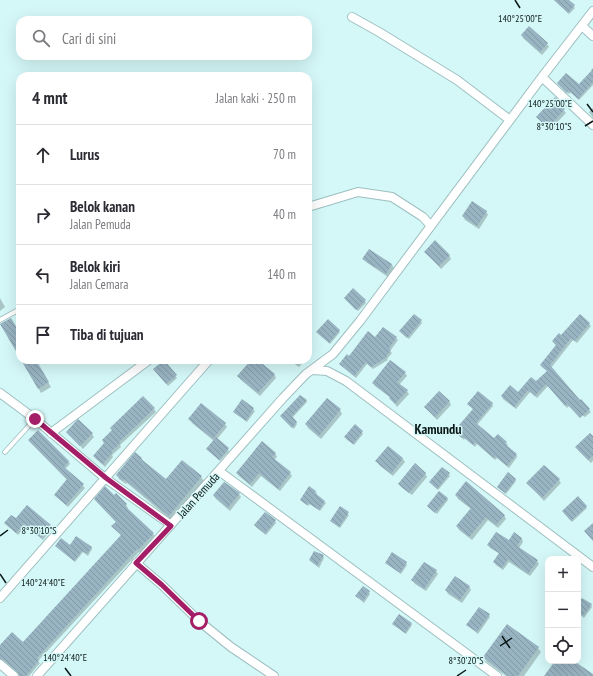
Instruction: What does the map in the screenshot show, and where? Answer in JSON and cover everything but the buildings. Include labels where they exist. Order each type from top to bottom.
[{"type":"street","name":"Jalan Pemuda","points":[[37,676],[283,398],[306,374],[338,349],[593,11]]},
{"type":"street","points":[[352,17],[457,80],[510,120]]},
{"type":"street","points":[[582,26],[593,36]]},
{"type":"street","points":[[542,77],[593,125]]},
{"type":"street","points":[[312,206],[358,192],[392,197],[423,217],[432,226]]},
{"type":"street","points":[[51,433],[144,364]]},
{"type":"street","points":[[0,598],[206,364]]},
{"type":"street","points":[[313,370],[327,371],[346,381],[593,567]]},
{"type":"street","points":[[0,393],[35,419],[106,478],[171,526]]},
{"type":"street","points":[[220,471],[497,676]]},
{"type":"street","points":[[136,563],[215,634],[231,647],[274,676]]},
{"type":"street","points":[[0,664],[14,676]]},
{"type":"lane","points":[[0,320],[16,311]]},
{"type":"lane","points":[[5,452],[35,419]]},
{"type":"district","name":"Kamundu","points":[[438,429]]},
{"type":"route","points":[[35,419],[106,478],[171,526],[136,563],[162,585],[199,621]]}]
